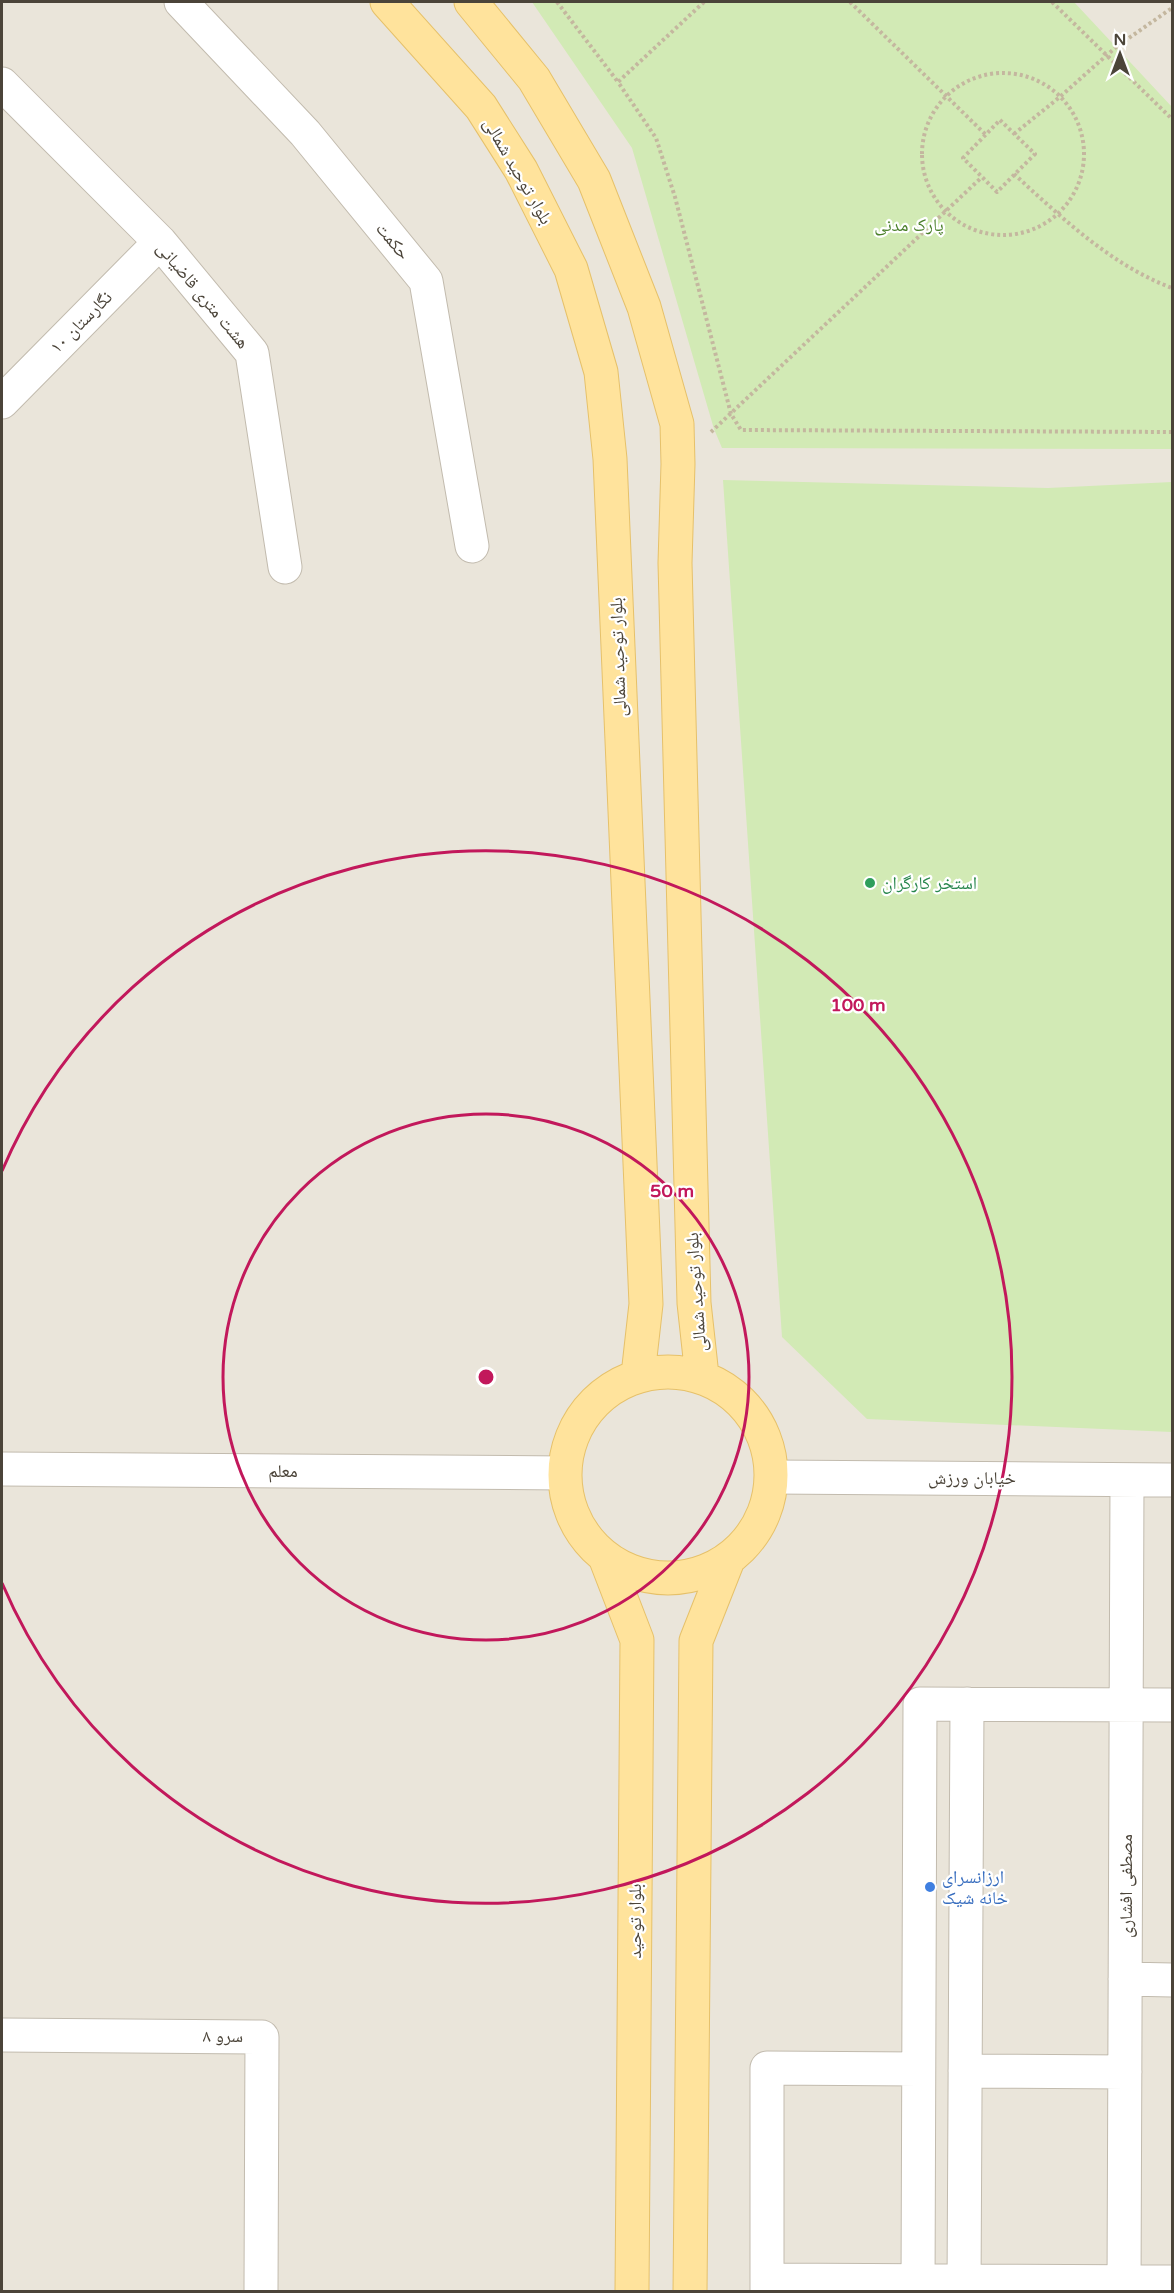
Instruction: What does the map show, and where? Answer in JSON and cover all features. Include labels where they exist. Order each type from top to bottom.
[{"type":"main road","name":"بلوار توحید شمالی","points":[[387,2],[481,107],[521,170],[572,269],[601,372],[610,459],[646,1304],[638,1375]]},
{"type":"main road","name":"بلوار توحید شمالی","points":[[471,2],[534,79],[594,180],[644,307],[677,424],[675,563],[694,1303],[702,1376]]},
{"type":"main road","points":[[670,1371],[702,1376],[731,1392],[754,1415],[768,1444],[772,1477],[767,1509],[751,1537],[728,1560],[698,1574],[666,1579],[634,1573],[605,1557],[582,1534],[568,1505],[564,1473],[570,1440],[585,1412],[608,1389],[638,1375],[670,1371]]},
{"type":"main road","name":"بلوار توحید","points":[[605,1557],[637,1640],[632,2292]]},
{"type":"main road","points":[[690,2292],[696,1641],[728,1560]]},
{"type":"street","name":"حکمت","points":[[181,2],[304,134],[426,281],[472,546]]},
{"type":"street","name":"هشت متری قاضیانی","points":[[2,84],[160,242],[252,353],[285,567]]},
{"type":"street","name":"نگارستان ۱۰","points":[[2,402],[160,242]]},
{"type":"street","name":"معلم","points":[[2,1469],[564,1473]]},
{"type":"street","name":"خیابان ورزش","points":[[772,1477],[1173,1480]]},
{"type":"street","name":"مصطفی افشاری","points":[[1124,2287],[1127,1480]]},
{"type":"street","points":[[918,2286],[920,1704],[1173,1705]]},
{"type":"street","points":[[964,2286],[967,1704]]},
{"type":"street","points":[[1125,1979],[1173,1980]]},
{"type":"street","name":"سرو ۸","points":[[2,2035],[262,2037],[261,2292]]},
{"type":"street","points":[[918,2069],[767,2068],[767,2286],[1124,2287],[1173,2282]]},
{"type":"street","points":[[965,2071],[1125,2072]]},
{"type":"path","points":[[557,2],[618,82],[656,138],[675,197],[731,414],[741,430],[1173,432]]},
{"type":"path","points":[[618,82],[704,2]]},
{"type":"path","points":[[850,2],[986,135]]},
{"type":"path","points":[[1052,2],[1173,119]]},
{"type":"path","points":[[1014,134],[1061,96],[1116,46],[1173,8]]},
{"type":"path","points":[[990,73],[1016,73],[1040,82],[1061,96],[1076,118],[1085,143],[1084,169],[1078,186],[1075,194],[1059,214],[1037,228],[1013,236],[988,235],[965,227],[945,212],[930,191],[922,167],[922,141],[930,117],[946,96],[966,82],[990,73]]},
{"type":"path","points":[[1000,120],[1035,154],[997,192],[963,158],[986,135],[1000,120]]},
{"type":"path","points":[[1014,174],[1090,241],[1134,269],[1173,288]]},
{"type":"path","points":[[678,464],[982,177]]},
{"type":"shaded area","points":[[2,2],[1172,2],[1172,2291],[2,2291]]},
{"type":"green space","name":"پارک مدنی","points":[[532,2],[1074,2],[1172,107],[1172,449],[722,448],[714,429],[632,148]]},
{"type":"green space","points":[[723,480],[1048,488],[1172,482],[1172,1432],[867,1419],[782,1337]]},
{"type":"place","name":"استخر کارگران","points":[[870,883]]},
{"type":"place","name":"ارزانسرای خانه شیک","points":[[930,1887]]}]
